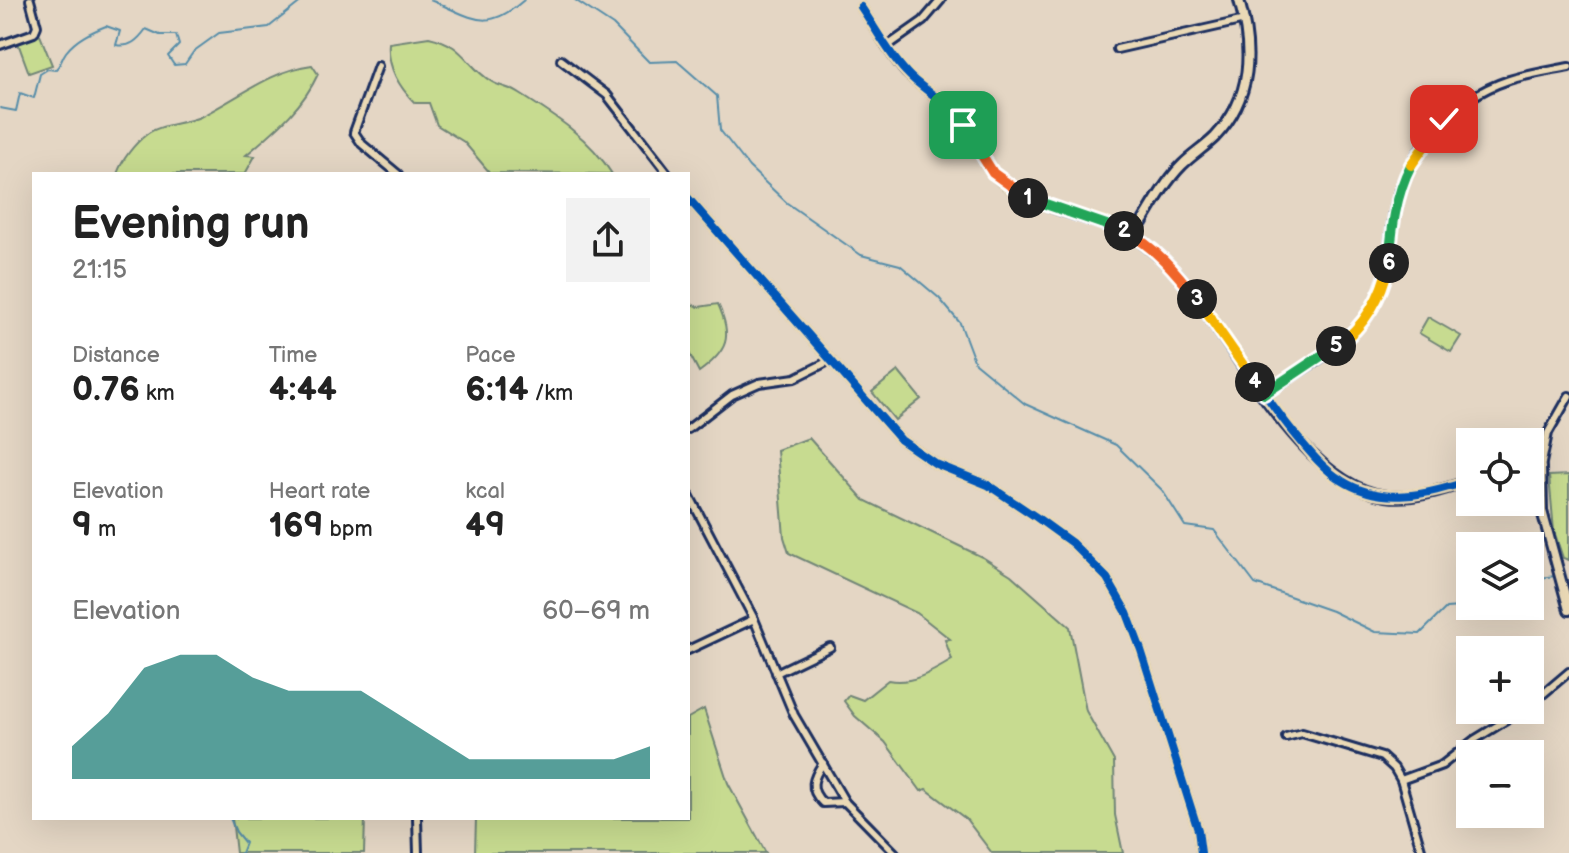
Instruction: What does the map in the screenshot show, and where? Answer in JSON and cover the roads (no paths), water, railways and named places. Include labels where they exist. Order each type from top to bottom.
[{"type":"street","points":[[0,45],[34,33],[37,26],[30,0]]},
{"type":"street","points":[[886,47],[923,21],[941,0]]},
{"type":"street","points":[[1134,236],[1174,174],[1214,138],[1237,107],[1249,71],[1249,39],[1239,0]]},
{"type":"street","points":[[861,7],[907,74],[951,111],[968,132],[984,162],[1010,188],[1032,200],[1104,222],[1134,236],[1176,272],[1264,394],[1306,447],[1341,481],[1384,496],[1413,496],[1456,485]]},
{"type":"street","points":[[1117,49],[1245,20]]},
{"type":"street","points":[[561,60],[607,95],[666,172]]},
{"type":"street","points":[[378,66],[354,132],[362,144],[396,172]]},
{"type":"street","points":[[1264,394],[1344,341],[1369,314],[1388,266],[1400,191],[1422,146],[1444,119],[1489,88],[1569,67]]},
{"type":"street","points":[[690,200],[901,440],[916,452],[988,485],[1012,501],[1072,543],[1107,578],[1127,613],[1141,650],[1198,830],[1201,853]]},
{"type":"street","points":[[690,427],[732,395],[759,383],[795,378],[831,360]]},
{"type":"street","points":[[1544,453],[1548,433],[1569,396]]},
{"type":"street","points":[[690,497],[754,619],[794,715],[845,802],[895,853]]},
{"type":"street","points":[[1543,516],[1569,610]]},
{"type":"street","points":[[690,649],[754,619]]},
{"type":"street","points":[[776,673],[830,647]]},
{"type":"street","points":[[1544,693],[1569,672]]},
{"type":"street","points":[[1401,780],[1442,765],[1500,724]]},
{"type":"street","points":[[1286,737],[1302,733],[1382,757],[1401,780],[1422,853]]},
{"type":"street","points":[[823,763],[814,776],[812,787],[816,797],[823,803],[834,805],[845,802]]},
{"type":"street","points":[[417,820],[418,853]]},
{"type":"waterway","points":[[0,108],[16,111],[20,93],[34,98],[40,74],[48,69],[55,70],[74,43],[106,26],[120,31],[116,45],[133,42],[146,29],[160,35],[176,35],[179,45],[168,56],[174,65],[185,64],[194,51],[219,33],[269,27],[303,0]]},
{"type":"waterway","points":[[430,0],[478,19],[499,17],[524,0]]},
{"type":"waterway","points":[[575,0],[613,25],[649,62],[677,61],[717,96],[720,130],[749,167],[787,203],[861,255],[900,265],[939,298],[960,323],[975,363],[1025,404],[1116,445],[1162,490],[1185,526],[1214,530],[1255,584],[1332,611],[1375,632],[1420,634],[1446,608],[1456,607]]},
{"type":"waterway","points":[[1544,577],[1556,576]]},
{"type":"waterway","points":[[231,820],[245,843],[241,853]]}]
